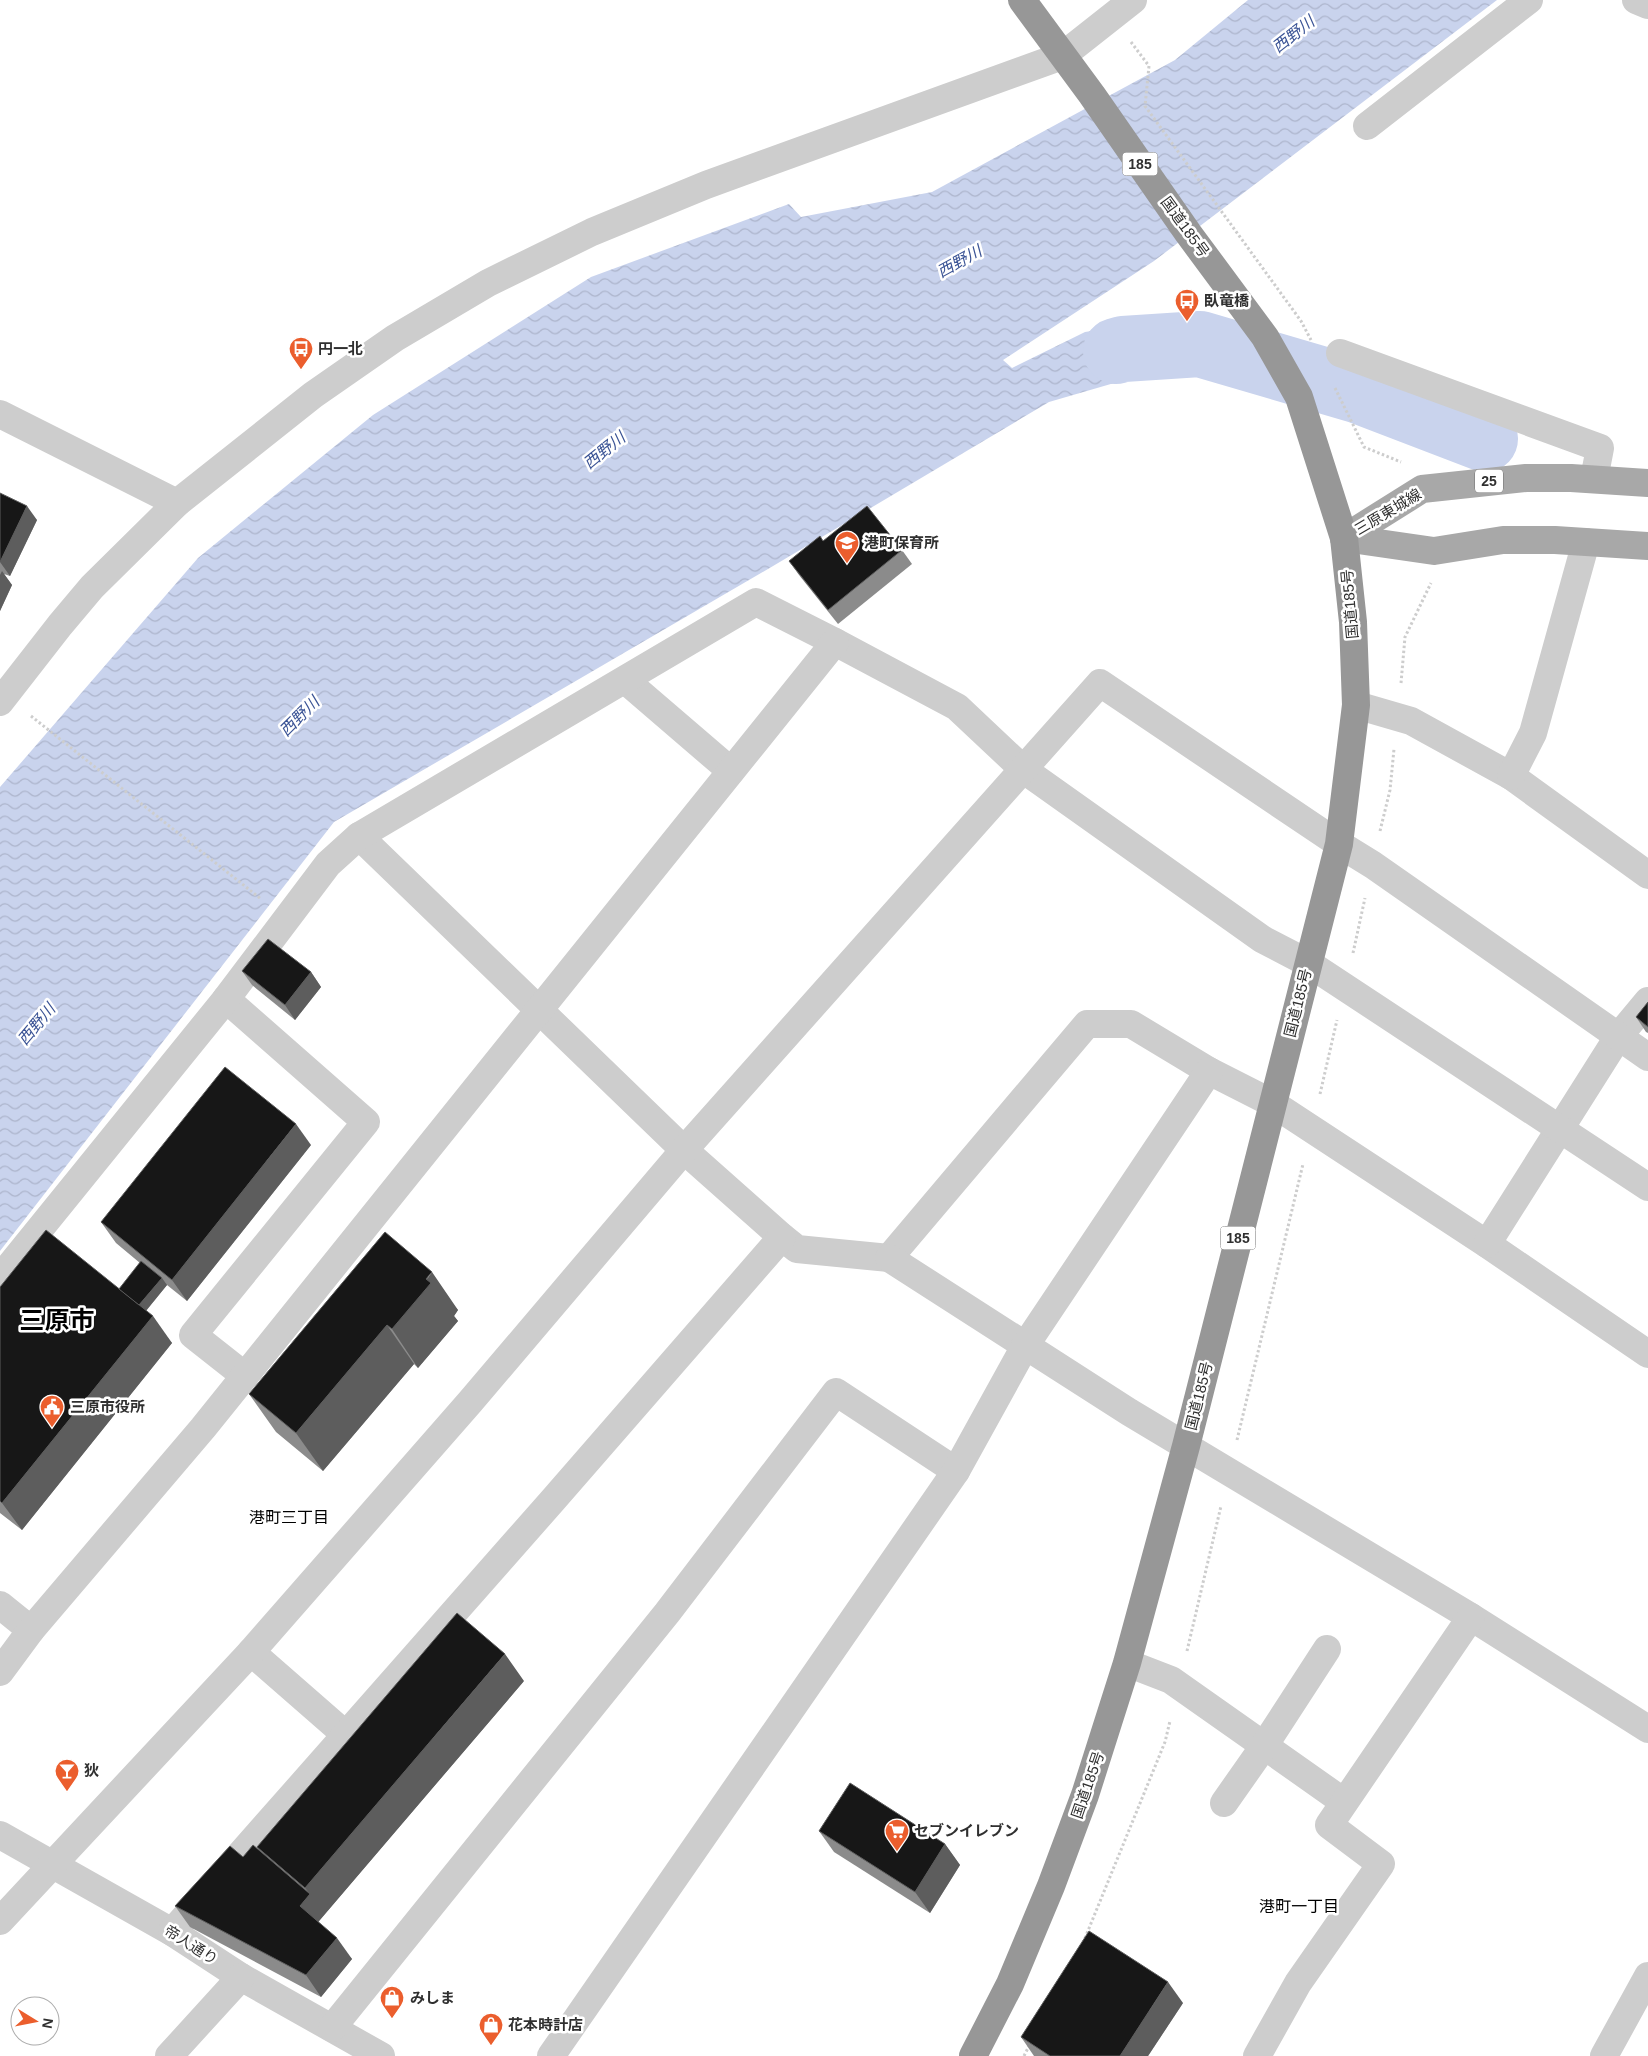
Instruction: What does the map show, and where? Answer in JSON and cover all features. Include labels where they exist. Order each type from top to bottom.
[{"type":"highway","name":"国道185号","points":[[973,2056],[1010,1984],[1051,1886],[1100,1751],[1127,1663],[1186,1446],[1338,844],[1356,705],[1353,622],[1344,538],[1299,396],[1265,336],[1188,233],[1092,95],[1022,0]]},
{"type":"main road","name":"三原東城線","points":[[1344,538],[1422,489],[1526,478],[1594,479],[1648,483]]},
{"type":"main road","name":"三原東城線","points":[[1344,538],[1434,551],[1503,540],[1648,546]]},
{"type":"street","points":[[0,702],[92,587],[177,503],[314,395],[395,338],[488,283],[592,232],[706,185],[1062,56],[1133,0]]},
{"type":"street","points":[[1367,126],[1529,0]]},
{"type":"street","points":[[1636,0],[1648,5]]},
{"type":"street","points":[[1340,353],[1600,448],[1594,479]]},
{"type":"street","points":[[0,414],[177,503]]},
{"type":"street","points":[[1511,776],[1534,733],[1586,542]]},
{"type":"street","points":[[0,1278],[226,999],[328,864],[359,836],[756,602],[957,707],[1024,770],[1262,939],[1308,963],[1648,1187]]},
{"type":"street","points":[[0,1672],[31,1630],[203,1428],[835,642]]},
{"type":"street","points":[[625,680],[732,771]]},
{"type":"street","points":[[0,1922],[251,1652],[470,1402],[684,1150],[1100,683],[1338,844],[1373,865],[1648,1057]]},
{"type":"street","points":[[1356,705],[1411,720],[1511,776],[1648,875]]},
{"type":"street","points":[[359,836],[684,1150],[797,1249],[889,1258],[1129,1412],[1471,1616],[1648,1729]]},
{"type":"street","points":[[226,999],[366,1122],[193,1335],[245,1376]]},
{"type":"street","points":[[1487,1244],[1618,1036],[1648,1001]]},
{"type":"street","points":[[889,1258],[1087,1024],[1131,1024],[1209,1071],[1272,1103],[1487,1244],[1648,1354]]},
{"type":"street","points":[[551,2056],[956,1471],[1025,1346],[1209,1071]]},
{"type":"street","points":[[172,1932],[782,1237]]},
{"type":"street","points":[[332,2028],[667,1613],[836,1392],[956,1471]]},
{"type":"street","points":[[0,1605],[31,1630]]},
{"type":"street","points":[[1256,2056],[1298,1983],[1381,1864],[1329,1825],[1471,1616]]},
{"type":"street","points":[[1224,1803],[1264,1746],[1327,1649]]},
{"type":"street","points":[[251,1652],[346,1735]]},
{"type":"street","points":[[1127,1663],[1171,1680],[1344,1802]]},
{"type":"street","name":"帝人通り","points":[[0,1835],[172,1932],[241,1977],[381,2056]]},
{"type":"street","points":[[1604,2056],[1648,1976]]},
{"type":"street","points":[[170,2056],[241,1977]]},
{"type":"path","points":[[1112,17],[1149,66],[1145,106],[1301,321],[1313,344]]},
{"type":"path","points":[[1350,418],[1364,446],[1416,469],[1422,489]]},
{"type":"path","points":[[1080,1950],[1165,1742],[1345,987],[1390,790],[1405,637],[1436,573],[1434,551]]},
{"type":"path","points":[[49,730],[262,900]]},
{"type":"path","points":[[1024,2056],[1032,2040]]},
{"type":"water","name":"西野川","points":[[1248,0],[1497,0],[1154,261],[1003,360],[1012,368],[1085,332],[1193,315],[1216,371],[1152,372],[1049,402],[768,569],[334,822],[0,1251],[0,787],[198,558],[373,415],[591,277],[789,204],[801,217],[932,192],[1175,60]]},
{"type":"building","points":[[0,493],[27,506],[0,562]]},
{"type":"building","points":[[867,506],[902,550],[828,610],[789,561],[820,536],[823,541]]},
{"type":"building","points":[[268,939],[311,972],[285,1005],[242,971]]},
{"type":"building","points":[[1648,1002],[1648,1027],[1636,1017]]},
{"type":"building","points":[[225,1067],[296,1124],[172,1280],[101,1222]]},
{"type":"building","name":"三原市役所","points":[[46,1230],[153,1316],[2,1503],[0,1501],[0,1287]]},
{"type":"building","points":[[385,1232],[432,1272],[426,1279],[431,1283],[392,1329],[387,1325],[296,1433],[249,1394]]},
{"type":"building","points":[[141,1261],[162,1278],[139,1305],[119,1289]]},
{"type":"building","points":[[457,1613],[505,1654],[305,1888],[257,1847]]},
{"type":"building","points":[[850,1783],[945,1844],[915,1892],[819,1831]]},
{"type":"building","points":[[253,1845],[310,1894],[300,1906],[337,1938],[306,1975],[175,1906],[230,1846],[243,1857]]},
{"type":"building","points":[[1089,1931],[1168,1982],[1120,2056],[1050,2056],[1021,2037]]},
{"type":"waterway","points":[[1116,351],[1200,344],[1357,390],[1485,439]]},
{"type":"place","name":"臥竜橋","points":[[1187,322]]},
{"type":"place","name":"円一北","points":[[301,370]]},
{"type":"place","name":"港町保育所","points":[[847,564]]},
{"type":"place","name":"三原市役所","points":[[52,1428]]},
{"type":"place","name":"狄","points":[[67,1792]]},
{"type":"place","name":"セブンイレブン","points":[[897,1852]]},
{"type":"place","name":"みしま","points":[[392,2019]]},
{"type":"place","name":"花本時計店","points":[[491,2046]]},
{"type":"district","name":"三原市","points":[[57,1320]]},
{"type":"district","name":"港町三丁目","points":[[289,1517]]},
{"type":"district","name":"港町一丁目","points":[[1299,1906]]}]
